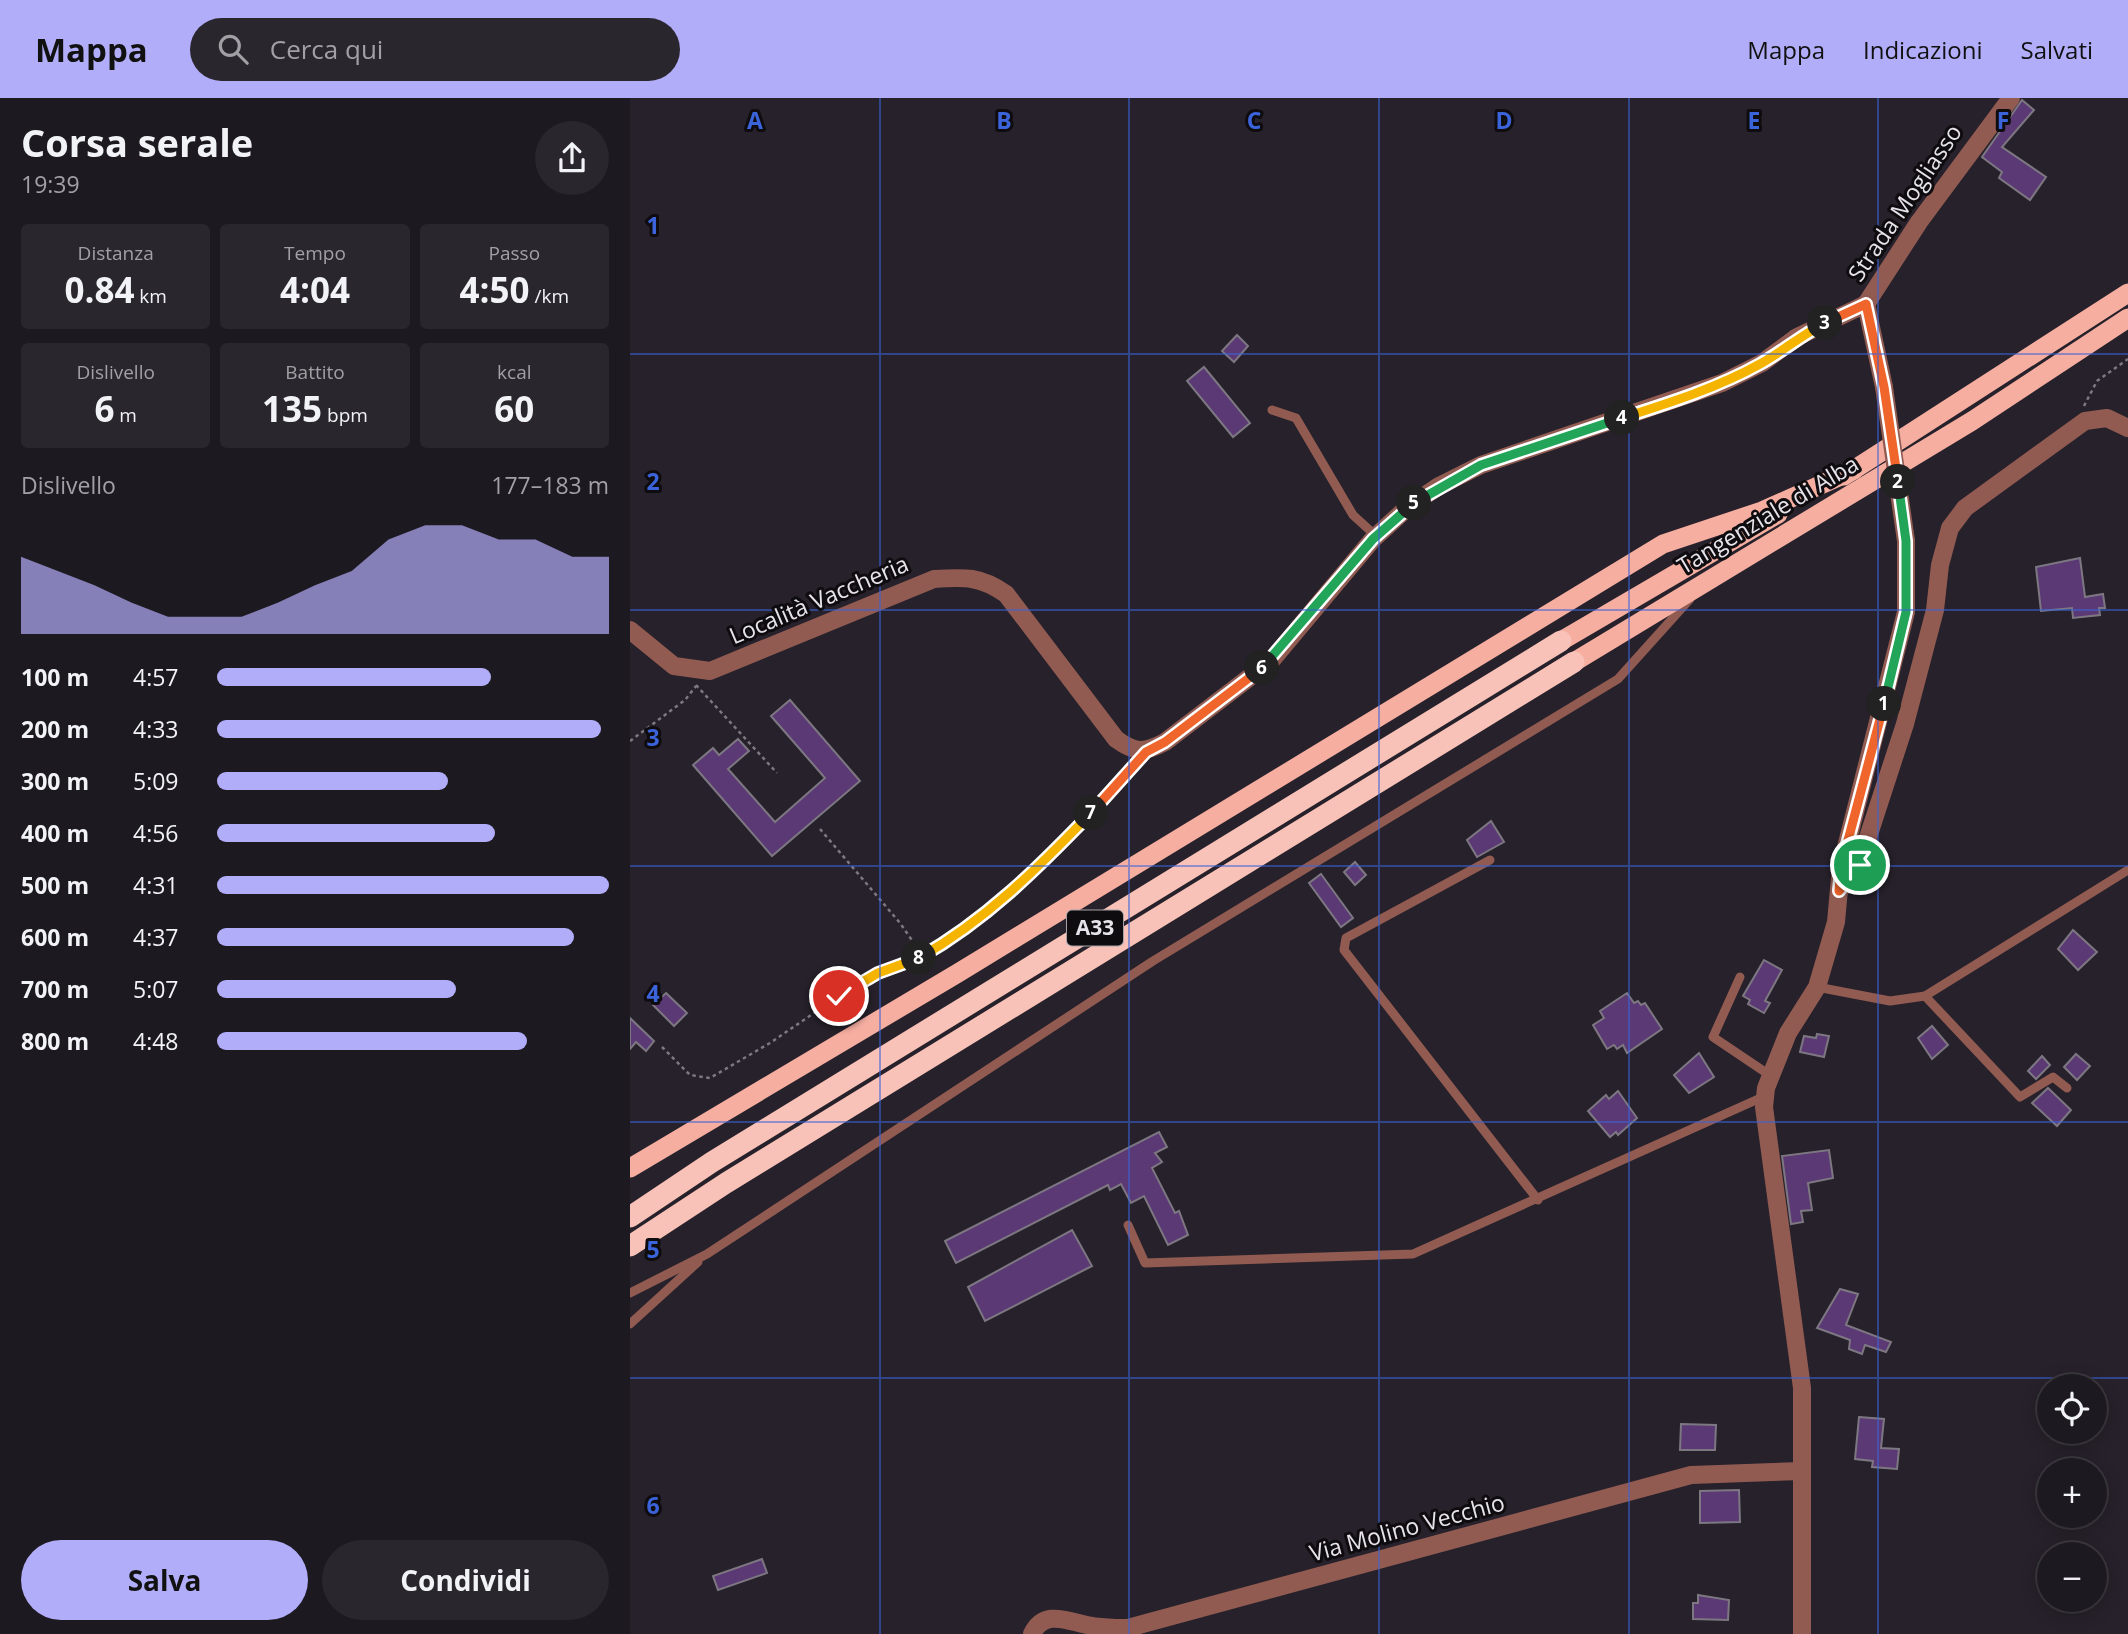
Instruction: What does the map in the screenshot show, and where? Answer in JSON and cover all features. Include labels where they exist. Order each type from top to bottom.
[{"type":"highway","points":[[1561,641],[1854,470],[2128,293]]},
{"type":"highway","name":"Tangenziale di Alba","points":[[1574,662],[1972,421],[2128,318]]},
{"type":"highway","points":[[630,1168],[970,966],[1663,544],[1762,511],[1854,470]]},
{"type":"highway","name":"A33","points":[[630,1217],[724,1155],[1561,641]]},
{"type":"highway","name":"A33","points":[[630,1247],[737,1175],[1574,662]]},
{"type":"street","name":"Strada Mogliasso","points":[[1866,304],[1926,211],[2011,98]]},
{"type":"street","points":[[1146,752],[1165,742],[1271,661],[1376,536],[1408,507],[1439,486],[1481,465],[1722,383],[1762,363],[1797,337],[1866,304],[1884,387],[1906,541],[1906,612],[1841,867],[1836,922],[1817,987],[1788,1033],[1771,1076],[1764,1107],[1800,1355],[1802,1634]]},
{"type":"street","points":[[1839,891],[1860,865],[1905,724],[1935,610],[1940,565],[1950,528],[1965,508],[2085,421],[2107,418],[2128,428]]},
{"type":"street","name":"Località Vaccheria","points":[[694,678],[934,579],[963,577],[986,581],[1006,594],[1116,739],[1132,751],[1146,752]]},
{"type":"street","points":[[630,630],[674,666],[694,678]]},
{"type":"street","name":"Via Molino Vecchio","points":[[1032,1634],[1046,1619],[1059,1617],[1107,1628],[1128,1628],[1691,1475],[1802,1471]]},
{"type":"lane","points":[[1272,410],[1296,418],[1353,515],[1376,536]]},
{"type":"lane","points":[[630,1293],[707,1254],[1153,961],[1618,679],[1660,636],[1705,582]]},
{"type":"lane","points":[[1490,860],[1346,938],[1345,950],[1538,1200]]},
{"type":"lane","points":[[1817,987],[1890,1001],[1925,996],[2128,870]]},
{"type":"lane","points":[[1740,977],[1713,1037],[1771,1076]]},
{"type":"lane","points":[[1925,996],[2020,1097],[2053,1077],[2067,1088]]},
{"type":"lane","points":[[1128,1225],[1145,1263],[1413,1254],[1765,1096]]},
{"type":"lane","points":[[630,1324],[707,1254]]},
{"type":"path","points":[[2085,421],[2087,396],[2097,382],[2128,359]]},
{"type":"path","points":[[630,741],[685,701],[694,678],[777,772]]},
{"type":"path","points":[[662,1047],[690,1075],[710,1078],[878,973],[932,950],[974,924],[1015,888],[1134,769],[1146,752]]},
{"type":"path","points":[[820,829],[900,923],[910,941],[932,950]]},
{"type":"building","points":[[2022,100],[2034,110],[2002,147],[2046,177],[2030,200],[1999,178],[2002,172],[1982,157]]},
{"type":"building","points":[[1237,335],[1248,346],[1234,362],[1222,351]]},
{"type":"building","points":[[1204,367],[1250,423],[1233,437],[1187,381]]},
{"type":"building","points":[[2080,558],[2085,597],[2103,594],[2105,608],[2099,608],[2100,615],[2073,618],[2072,608],[2041,611],[2036,567]]},
{"type":"building","points":[[790,700],[860,781],[772,856],[693,765],[713,748],[719,755],[738,739],[749,751],[728,769],[775,822],[825,778],[771,716]]},
{"type":"building","points":[[1491,821],[1504,842],[1477,857],[1467,840]]},
{"type":"building","points":[[1355,862],[1366,875],[1355,885],[1344,872]]},
{"type":"building","points":[[1321,874],[1353,918],[1341,927],[1309,883]]},
{"type":"building","points":[[2073,930],[2097,952],[2078,970],[2058,949]]},
{"type":"building","points":[[1764,960],[1782,970],[1765,1001],[1770,1003],[1764,1013],[1748,1004],[1750,1000],[1743,996]]},
{"type":"building","points":[[666,993],[687,1013],[674,1026],[653,1005]]},
{"type":"building","points":[[1627,993],[1634,1003],[1645,1003],[1662,1029],[1627,1053],[1623,1045],[1617,1049],[1614,1045],[1607,1049],[1593,1025],[1604,1018],[1600,1011]]},
{"type":"building","points":[[630,1018],[654,1041],[646,1051],[636,1042],[630,1049]]},
{"type":"building","points":[[1932,1026],[1948,1045],[1932,1059],[1918,1038]]},
{"type":"building","points":[[1817,1034],[1829,1036],[1824,1057],[1800,1052],[1804,1036],[1816,1038]]},
{"type":"building","points":[[1699,1053],[1714,1077],[1689,1093],[1674,1075]]},
{"type":"building","points":[[2076,1054],[2090,1066],[2077,1080],[2064,1067]]},
{"type":"building","points":[[2042,1056],[2050,1065],[2036,1079],[2028,1071]]},
{"type":"building","points":[[2048,1088],[2071,1110],[2057,1126],[2032,1103]]},
{"type":"building","points":[[1618,1091],[1637,1118],[1618,1135],[1616,1132],[1610,1137],[1588,1111],[1606,1095],[1609,1099]]},
{"type":"building","points":[[1159,1132],[1167,1147],[1155,1153],[1162,1162],[1152,1168],[1175,1213],[1179,1211],[1188,1235],[1168,1245],[1144,1196],[1131,1203],[1121,1184],[1110,1190],[1108,1185],[956,1263],[945,1241]]},
{"type":"building","points":[[1829,1150],[1833,1178],[1808,1183],[1812,1210],[1801,1211],[1803,1222],[1791,1224],[1782,1156]]},
{"type":"building","points":[[1072,1230],[1092,1266],[985,1321],[968,1287]]},
{"type":"building","points":[[1840,1289],[1858,1294],[1846,1325],[1891,1342],[1886,1352],[1865,1345],[1862,1354],[1849,1349],[1850,1340],[1817,1328]]},
{"type":"building","points":[[1859,1417],[1884,1419],[1881,1448],[1899,1449],[1897,1469],[1872,1467],[1873,1461],[1855,1459]]},
{"type":"building","points":[[1681,1424],[1716,1425],[1715,1450],[1680,1450]]},
{"type":"building","points":[[1739,1490],[1740,1522],[1700,1523],[1700,1491]]},
{"type":"building","points":[[762,1559],[767,1573],[718,1590],[713,1576]]},
{"type":"building","points":[[1698,1595],[1729,1600],[1728,1620],[1693,1619],[1693,1603],[1698,1603]]},
{"type":"route","points":[[839,996],[878,973],[916,959],[950,940],[1006,897],[1043,863],[1134,769],[1146,752],[1165,742],[1271,661],[1373,539],[1408,507],[1439,486],[1481,465],[1722,383],[1762,363],[1797,337],[1866,304],[1884,387],[1906,541],[1908,579],[1906,612],[1897,655],[1841,867],[1839,891],[1860,865]]}]
